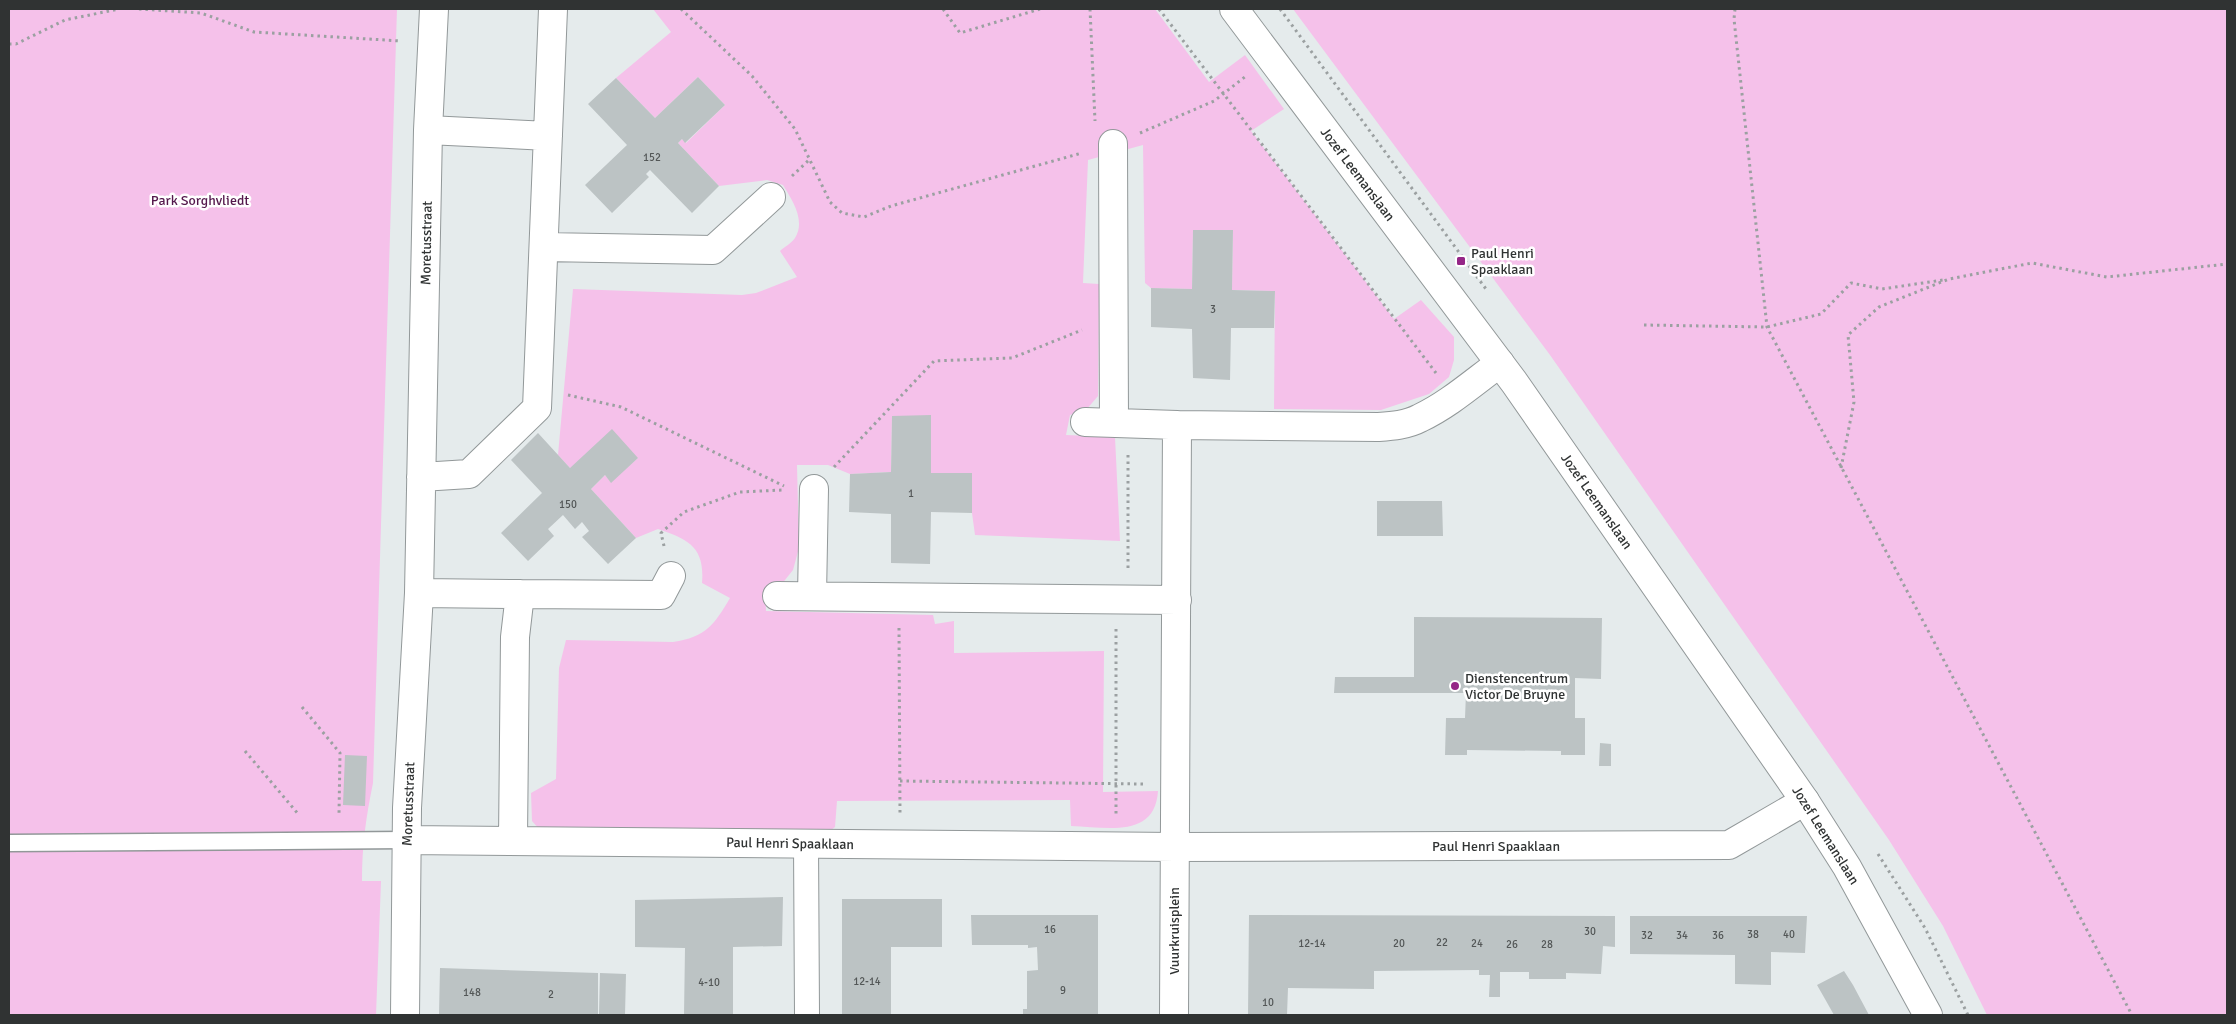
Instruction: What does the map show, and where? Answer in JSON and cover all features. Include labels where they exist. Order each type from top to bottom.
[{"type":"street","name":"Moretusstraat","points":[[405,1015],[406,840],[419,593],[428,130],[434,9]]},
{"type":"street","points":[[421,477],[468,474],[537,408],[553,9]]},
{"type":"street","name":"Jozef Leemanslaan","points":[[1234,9],[1500,363],[1805,801],[1847,867],[1928,1015]]},
{"type":"street","points":[[428,130],[548,136]]},
{"type":"street","points":[[1113,144],[1115,317],[1121,423]]},
{"type":"street","points":[[544,246],[713,250],[771,197]]},
{"type":"street","points":[[1085,422],[1378,428],[1419,419],[1500,363]]},
{"type":"street","points":[[1175,847],[1177,425]]},
{"type":"street","points":[[812,596],[814,489]]},
{"type":"street","points":[[419,593],[661,595],[671,576]]},
{"type":"street","points":[[513,840],[515,637],[520,594]]},
{"type":"street","points":[[777,596],[1177,600]]},
{"type":"street","name":"Paul Henri Spaaklaan","points":[[406,840],[1175,847],[1729,845],[1805,801]]},
{"type":"street","points":[[806,843],[807,1015]]},
{"type":"street","name":"Vuurkruisplein","points":[[1174,1015],[1175,847]]},
{"type":"lane","points":[[9,843],[406,840]]},
{"type":"path","points":[[9,44],[16,44],[66,20],[118,9]]},
{"type":"path","points":[[139,9],[201,14],[254,32],[432,44]]},
{"type":"path","points":[[681,9],[752,76],[795,129],[830,202],[842,213],[864,217],[891,206],[1113,144],[1214,101],[1270,57]]},
{"type":"path","points":[[942,9],[960,33],[1040,9]]},
{"type":"path","points":[[1090,9],[1096,142],[1113,144]]},
{"type":"path","points":[[1159,9],[1454,396]]},
{"type":"path","points":[[1736,9],[1734,18],[1767,327],[2132,1015]]},
{"type":"path","points":[[1644,325],[1767,327],[1821,314],[1851,284],[1882,289],[1949,279],[2032,263],[2107,277],[2227,264]]},
{"type":"path","points":[[1841,469],[1854,402],[1848,335],[1879,307],[1949,279]]},
{"type":"path","points":[[814,489],[934,361],[1012,358],[1115,317]]},
{"type":"path","points":[[538,388],[621,407],[792,490],[740,492],[684,512],[661,534],[671,576]]},
{"type":"path","points":[[1116,846],[1116,600],[1128,575],[1121,423]]},
{"type":"path","points":[[899,597],[900,844]]},
{"type":"path","points":[[302,707],[340,753],[339,840]]},
{"type":"path","points":[[245,751],[320,840]]},
{"type":"path","points":[[900,781],[1175,784]]},
{"type":"path","points":[[1876,850],[1926,928],[1968,1015]]},
{"type":"green space","name":"Park Sorghvliedt","points":[[9,9],[397,9],[373,783],[365,831],[362,868],[362,881],[381,881],[376,1015],[9,1015]]},
{"type":"green space","points":[[653,9],[1155,9],[1209,82],[1245,55],[1284,109],[1251,131],[1394,319],[1421,300],[1454,337],[1454,360],[1449,377],[1429,394],[1381,410],[1274,409],[1275,291],[1232,290],[1233,230],[1193,230],[1192,289],[1151,288],[1145,283],[1143,145],[1088,160],[1083,283],[1099,284],[1098,396],[1086,410],[1070,415],[1066,435],[1115,437],[1120,541],[975,535],[972,513],[972,473],[931,473],[892,416],[891,472],[850,474],[828,465],[797,465],[799,548],[793,570],[781,585],[765,588],[766,611],[933,615],[935,624],[954,621],[954,653],[1104,651],[1103,792],[1158,791],[1155,806],[1148,817],[1126,827],[1071,826],[1070,800],[837,801],[835,827],[827,833],[540,830],[532,821],[531,793],[556,779],[559,668],[566,640],[673,642],[684,640],[694,637],[708,628],[719,616],[730,598],[702,583],[701,561],[692,546],[686,541],[658,529],[636,538],[591,489],[605,475],[611,482],[638,458],[570,468],[558,455],[573,289],[742,295],[756,293],[797,277],[780,251],[795,238],[799,224],[796,210],[783,185],[767,180],[719,186],[678,143],[682,139],[686,143],[725,105],[698,77],[655,118],[616,78],[671,32]]},
{"type":"green space","points":[[1293,9],[2227,9],[2227,1015],[1987,1015],[1943,926],[1889,840],[1550,355]]},
{"type":"building","points":[[698,77],[725,105],[685,143],[682,139],[678,143],[719,186],[692,213],[650,170],[646,174],[649,177],[612,213],[585,185],[627,145],[588,104],[616,78],[655,118]]},
{"type":"building","points":[[1193,230],[1233,230],[1232,290],[1275,291],[1274,328],[1231,328],[1230,380],[1193,378],[1192,329],[1151,327],[1151,288],[1192,289]]},
{"type":"building","points":[[931,415],[931,473],[972,473],[972,513],[931,512],[930,564],[891,563],[891,514],[849,512],[850,474],[891,472],[892,416]]},
{"type":"building","points":[[612,429],[638,458],[611,483],[605,475],[591,489],[636,538],[608,564],[582,537],[589,531],[582,522],[575,529],[563,515],[548,529],[554,536],[528,561],[501,533],[542,493],[511,460],[538,433],[570,468]]},
{"type":"building","points":[[1377,501],[1442,501],[1443,536],[1377,536]]},
{"type":"building","name":"Dienstencentrum Victor De Bruyne","points":[[1414,617],[1602,618],[1601,679],[1575,678],[1575,718],[1585,718],[1585,755],[1561,755],[1561,751],[1467,750],[1467,755],[1445,755],[1446,718],[1465,718],[1466,693],[1334,693],[1335,677],[1414,677]]},
{"type":"building","points":[[1600,743],[1611,744],[1611,766],[1599,766]]},
{"type":"building","points":[[345,755],[367,756],[365,806],[343,805]]},
{"type":"building","points":[[783,897],[782,946],[733,947],[733,1015],[684,1015],[685,948],[635,947],[635,900]]},
{"type":"building","points":[[842,899],[942,899],[942,947],[891,947],[891,1015],[842,1015]]},
{"type":"building","points":[[971,915],[1098,915],[1098,1015],[1023,1015],[1023,1009],[1027,1009],[1027,971],[1038,970],[1037,947],[1028,948],[1028,945],[972,945]]},
{"type":"building","points":[[1249,915],[1615,916],[1615,947],[1603,946],[1601,974],[1566,973],[1566,979],[1529,979],[1529,972],[1500,972],[1500,997],[1489,997],[1490,975],[1479,975],[1479,970],[1374,971],[1374,989],[1288,988],[1287,1015],[1248,1015]]},
{"type":"building","points":[[1630,916],[1807,916],[1805,953],[1771,952],[1771,985],[1735,984],[1735,955],[1630,954]]},
{"type":"building","points":[[440,968],[598,973],[598,1015],[439,1015]]},
{"type":"building","points":[[1844,971],[1869,1015],[1834,1015],[1817,985]]},
{"type":"building","points":[[600,973],[626,974],[625,1015],[599,1014]]},
{"type":"place","name":"Paul Henri Spaaklaan","points":[[1461,261]]},
{"type":"place","name":"Dienstencentrum Victor De Bruyne","points":[[1455,686]]}]
